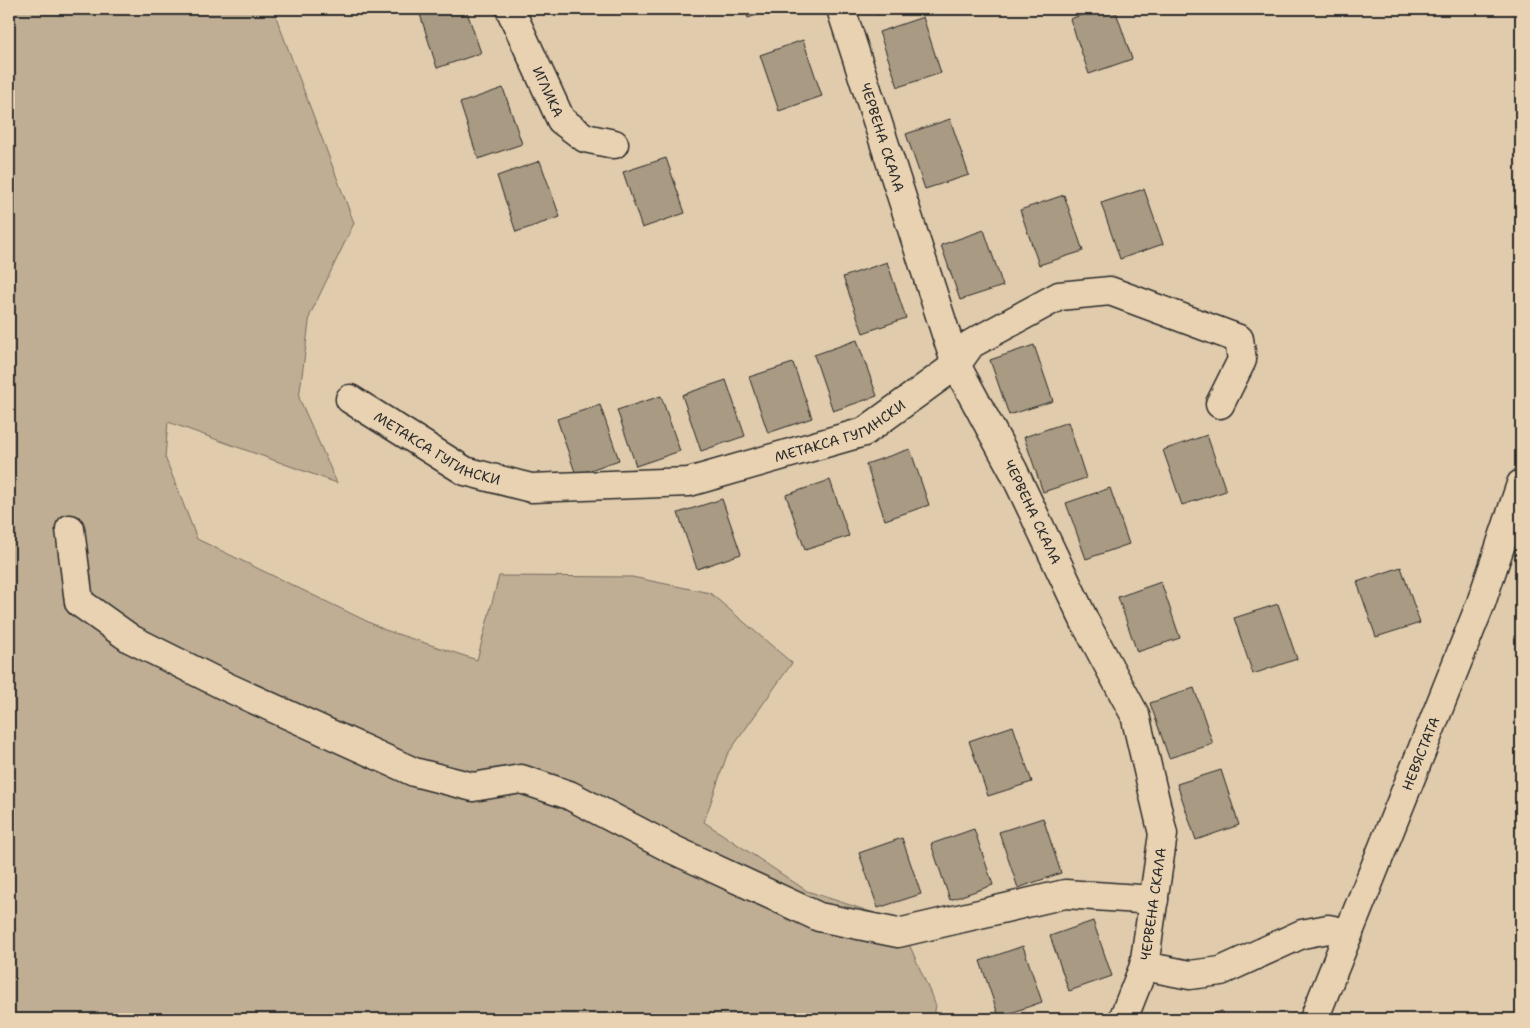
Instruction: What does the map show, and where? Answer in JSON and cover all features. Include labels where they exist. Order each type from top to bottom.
[{"type":"street","name":"ИГЛИКА","points":[[510,9],[561,120],[585,138],[614,144]]},
{"type":"street","name":"ЧЕРВЕНА СКАЛА","points":[[841,9],[956,365],[1013,470],[1086,624],[1134,715],[1163,834],[1144,966],[1123,1019]]},
{"type":"street","name":"МЕТАКСА ГУГИНСКИ","points":[[350,399],[465,471],[531,488],[689,482],[864,432],[956,365],[971,344],[1059,296],[1110,291],[1239,339],[1242,360],[1220,404]]},
{"type":"street","name":"НЕВЯСТАТА","points":[[1314,1019],[1481,602],[1521,484]]},
{"type":"street","points":[[70,529],[79,602],[131,639],[227,687],[414,772],[473,786],[521,780],[569,794],[672,849],[819,917],[898,933],[1065,894],[1154,900]]},
{"type":"street","points":[[1144,966],[1190,975],[1220,971],[1302,934],[1328,929],[1349,934]]},
{"type":"shaded area","points":[[9,9],[273,9],[354,223],[310,315],[299,398],[337,483],[168,422],[165,457],[197,539],[385,630],[477,660],[499,576],[632,577],[710,593],[792,663],[727,755],[704,822],[807,891],[899,921],[936,1006],[933,1019],[9,1019]]},
{"type":"building","points":[[427,9],[466,9],[481,53],[437,68],[419,11]]},
{"type":"building","points":[[745,9],[775,9],[748,18]]},
{"type":"building","points":[[874,9],[897,9],[877,15]]},
{"type":"building","points":[[1099,9],[1115,9],[1132,59],[1089,74],[1070,19]]},
{"type":"building","points":[[923,17],[941,73],[898,87],[879,32]]},
{"type":"building","points":[[803,40],[822,96],[779,111],[760,55]]},
{"type":"building","points":[[503,88],[522,144],[478,159],[460,103]]},
{"type":"building","points":[[950,119],[969,175],[925,189],[906,134]]},
{"type":"building","points":[[666,158],[685,213],[642,228],[623,172]]},
{"type":"building","points":[[540,161],[560,217],[516,232],[497,176]]},
{"type":"building","points":[[1144,189],[1163,244],[1120,259],[1101,203]]},
{"type":"building","points":[[1064,195],[1083,251],[1039,265],[1020,210]]},
{"type":"building","points":[[984,230],[1003,286],[960,300],[941,245]]},
{"type":"building","points":[[887,262],[906,318],[863,333],[843,277]]},
{"type":"building","points":[[857,340],[877,396],[833,411],[814,355]]},
{"type":"building","points":[[1034,345],[1053,401],[1009,415],[990,360]]},
{"type":"building","points":[[793,363],[812,418],[768,433],[749,377]]},
{"type":"building","points":[[726,380],[745,436],[701,451],[682,395]]},
{"type":"building","points":[[661,396],[680,451],[636,466],[617,410]]},
{"type":"building","points":[[600,405],[619,460],[576,475],[557,419]]},
{"type":"building","points":[[1068,422],[1086,478],[1043,492],[1024,437]]},
{"type":"building","points":[[1207,435],[1226,491],[1182,505],[1163,450]]},
{"type":"building","points":[[910,449],[929,505],[885,520],[866,464]]},
{"type":"building","points":[[830,480],[849,536],[805,550],[786,495]]},
{"type":"building","points":[[1110,488],[1129,544],[1086,559],[1066,503]]},
{"type":"building","points":[[722,499],[741,554],[697,569],[678,513]]},
{"type":"building","points":[[1401,567],[1420,623],[1376,637],[1357,582]]},
{"type":"building","points":[[1161,582],[1180,638],[1137,652],[1118,597]]},
{"type":"building","points":[[1278,604],[1297,659],[1253,674],[1234,618]]},
{"type":"building","points":[[1194,688],[1213,744],[1169,758],[1150,703]]},
{"type":"building","points":[[1013,726],[1032,782],[988,796],[969,741]]},
{"type":"building","points":[[1221,770],[1239,825],[1196,840],[1177,784]]},
{"type":"building","points":[[1043,818],[1061,873],[1018,888],[999,832]]},
{"type":"building","points":[[974,829],[993,885],[950,900],[931,844]]},
{"type":"building","points":[[902,838],[921,894],[878,908],[859,853]]},
{"type":"building","points":[[1093,921],[1112,976],[1069,991],[1050,936]]},
{"type":"building","points":[[1023,946],[1042,1002],[999,1017],[980,961]]},
{"type":"building","points":[[1222,1011],[1225,1019],[1197,1019]]}]
